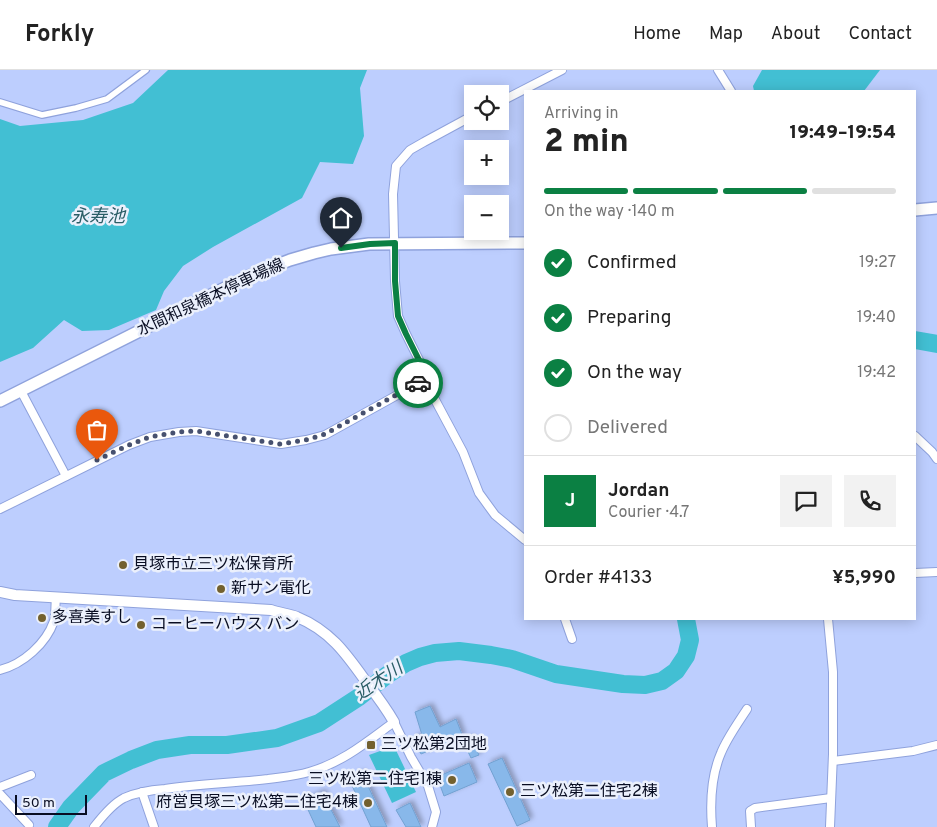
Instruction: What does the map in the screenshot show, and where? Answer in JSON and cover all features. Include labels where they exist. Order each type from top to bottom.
[{"type":"main road","points":[[916,210],[937,208]]},
{"type":"main road","name":"水間和泉橋本停車場線","points":[[0,401],[262,271],[290,260],[331,250],[370,244],[524,243]]},
{"type":"street","points":[[0,102],[42,115],[76,108],[107,99],[146,70]]},
{"type":"street","points":[[509,97],[562,70]]},
{"type":"street","points":[[718,70],[730,90]]},
{"type":"street","points":[[464,120],[410,150],[396,166],[393,194],[395,281],[398,316],[428,378],[432,394],[463,452],[479,493],[495,515],[524,539]]},
{"type":"street","points":[[0,509],[129,445],[150,437],[196,431],[280,444],[306,440],[325,434],[428,378]]},
{"type":"street","points":[[21,391],[66,476]]},
{"type":"street","points":[[916,437],[937,459]]},
{"type":"street","points":[[916,573],[937,572]]},
{"type":"street","points":[[0,592],[15,596],[271,610],[297,617],[334,641],[388,711],[428,786],[436,812],[432,827]]},
{"type":"street","points":[[0,670],[10,668],[38,647],[54,620],[56,598]]},
{"type":"street","points":[[565,620],[572,639]]},
{"type":"street","points":[[828,620],[833,672],[830,827]]},
{"type":"street","points":[[712,827],[710,805],[716,766],[722,751],[747,709]]},
{"type":"street","points":[[94,827],[123,798],[142,792],[289,776],[326,767],[349,755],[394,722]]},
{"type":"street","points":[[832,761],[913,751],[937,745]]},
{"type":"street","points":[[0,787],[31,776]]},
{"type":"street","points":[[142,792],[154,827]]},
{"type":"street","points":[[0,794],[29,825]]},
{"type":"street","points":[[752,827],[750,810],[755,808],[831,798]]},
{"type":"water","name":"永寿池","points":[[168,70],[367,70],[360,88],[364,136],[353,164],[320,162],[302,198],[213,247],[183,266],[164,291],[156,310],[109,330],[82,331],[64,320],[33,348],[0,362],[0,119],[20,126],[83,120],[133,103]]},
{"type":"water","points":[[762,70],[880,70],[865,90],[754,90],[753,86]]},
{"type":"water","points":[[394,746],[416,792],[392,803],[369,755]]},
{"type":"building","points":[[430,706],[440,727],[456,719],[463,737],[421,754],[413,739],[422,735],[415,712]]},
{"type":"building","points":[[471,738],[479,755],[471,758],[463,741]]},
{"type":"building","name":"三ツ松第二住宅2棟","points":[[502,758],[530,820],[517,826],[488,764]]},
{"type":"building","name":"三ツ松第二住宅1棟","points":[[469,763],[477,782],[444,796],[437,777]]},
{"type":"building","name":"府営貝塚三ツ松第二住宅4棟","points":[[362,773],[387,827],[371,827],[349,779]]},
{"type":"building","points":[[323,792],[340,827],[316,827],[304,801]]},
{"type":"building","points":[[410,803],[421,827],[406,827],[396,810]]},
{"type":"waterway","name":"近木川","points":[[916,340],[937,344]]},
{"type":"waterway","name":"近木川","points":[[57,827],[71,807],[104,773],[131,760],[157,750],[190,745],[227,745],[277,738],[319,723],[406,663],[435,653],[459,651],[491,655],[512,659],[556,674],[623,684],[645,685],[662,681],[676,671],[686,656],[690,640],[686,620]]},
{"type":"way so far","points":[[97,460],[150,437],[179,432],[196,431],[280,444],[306,440],[325,434],[418,383]]},
{"type":"place","name":"貝塚市立三ツ松保育所","points":[[123,565]]},
{"type":"place","name":"新サン電化","points":[[221,589]]},
{"type":"place","name":"多喜美すし","points":[[42,618]]},
{"type":"place","name":"コーヒーハウス バン","points":[[141,625]]},
{"type":"place","name":"三ツ松第2団地","points":[[371,745]]},
{"type":"place","name":"三ツ松第二住宅1棟","points":[[452,780]]},
{"type":"place","name":"三ツ松第二住宅2棟","points":[[510,792]]},
{"type":"place","name":"府営貝塚三ツ松第二住宅4棟","points":[[368,803]]},
{"type":"route","points":[[341,248],[395,243],[395,281],[398,316],[428,378],[418,383]]}]
